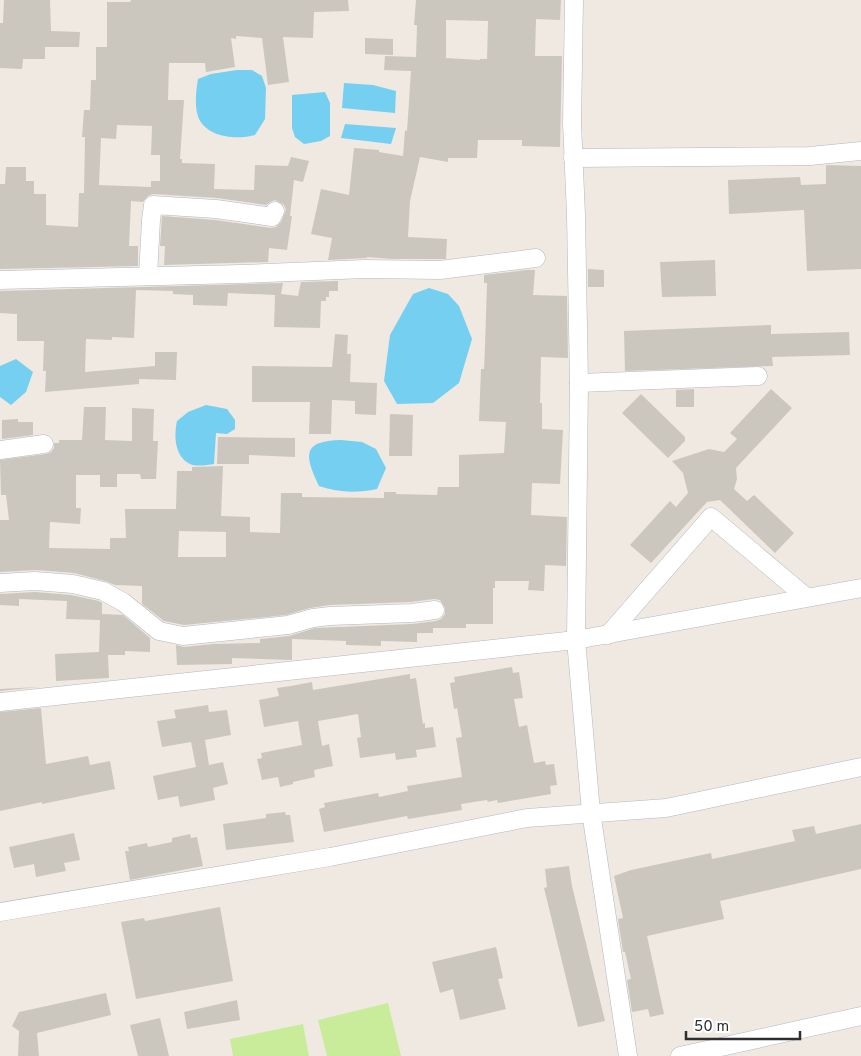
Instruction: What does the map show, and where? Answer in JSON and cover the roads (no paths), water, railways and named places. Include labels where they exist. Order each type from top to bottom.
[{"type":"street","points":[[574,0],[572,123],[577,250],[579,382],[576,640],[591,812],[628,1056]]},
{"type":"street","points":[[574,158],[810,156],[861,151]]},
{"type":"street","points":[[148,276],[150,220],[153,204],[272,217],[275,211]]},
{"type":"street","points":[[0,280],[365,269],[440,270],[536,258]]},
{"type":"street","points":[[579,382],[758,376]]},
{"type":"street","points":[[0,450],[44,444]]},
{"type":"street","points":[[608,635],[711,517],[806,597]]},
{"type":"street","points":[[0,583],[35,581],[73,584],[103,591],[123,602],[159,631],[183,636],[288,625],[312,618],[330,616],[412,613],[435,610]]},
{"type":"street","points":[[0,702],[576,640],[861,588]]},
{"type":"street","points":[[0,912],[330,857],[527,818],[666,808],[861,767]]},
{"type":"street","points":[[680,1056],[718,1052],[861,1016]]},
{"type":"water","points":[[252,70],[262,76],[266,88],[265,119],[255,135],[248,137],[216,134],[209,130],[199,119],[196,110],[198,79],[211,74]]},
{"type":"water","points":[[344,83],[373,85],[396,91],[395,113],[342,108]]},
{"type":"water","points":[[325,92],[330,103],[330,136],[321,141],[304,144],[295,137],[292,128],[292,95]]},
{"type":"water","points":[[345,124],[396,128],[391,144],[341,138]]},
{"type":"water","points":[[429,288],[448,294],[459,306],[472,339],[459,383],[433,403],[397,404],[384,381],[390,335],[413,294]]},
{"type":"water","points":[[16,359],[33,372],[26,392],[11,405],[0,397],[0,366]]},
{"type":"water","points":[[206,405],[227,409],[235,420],[235,429],[227,434],[216,433],[214,464],[192,465],[178,451],[176,445],[177,421],[188,412]]},
{"type":"water","points":[[341,440],[362,442],[376,449],[386,468],[377,489],[348,492],[319,486],[311,466],[310,452],[319,443]]}]
